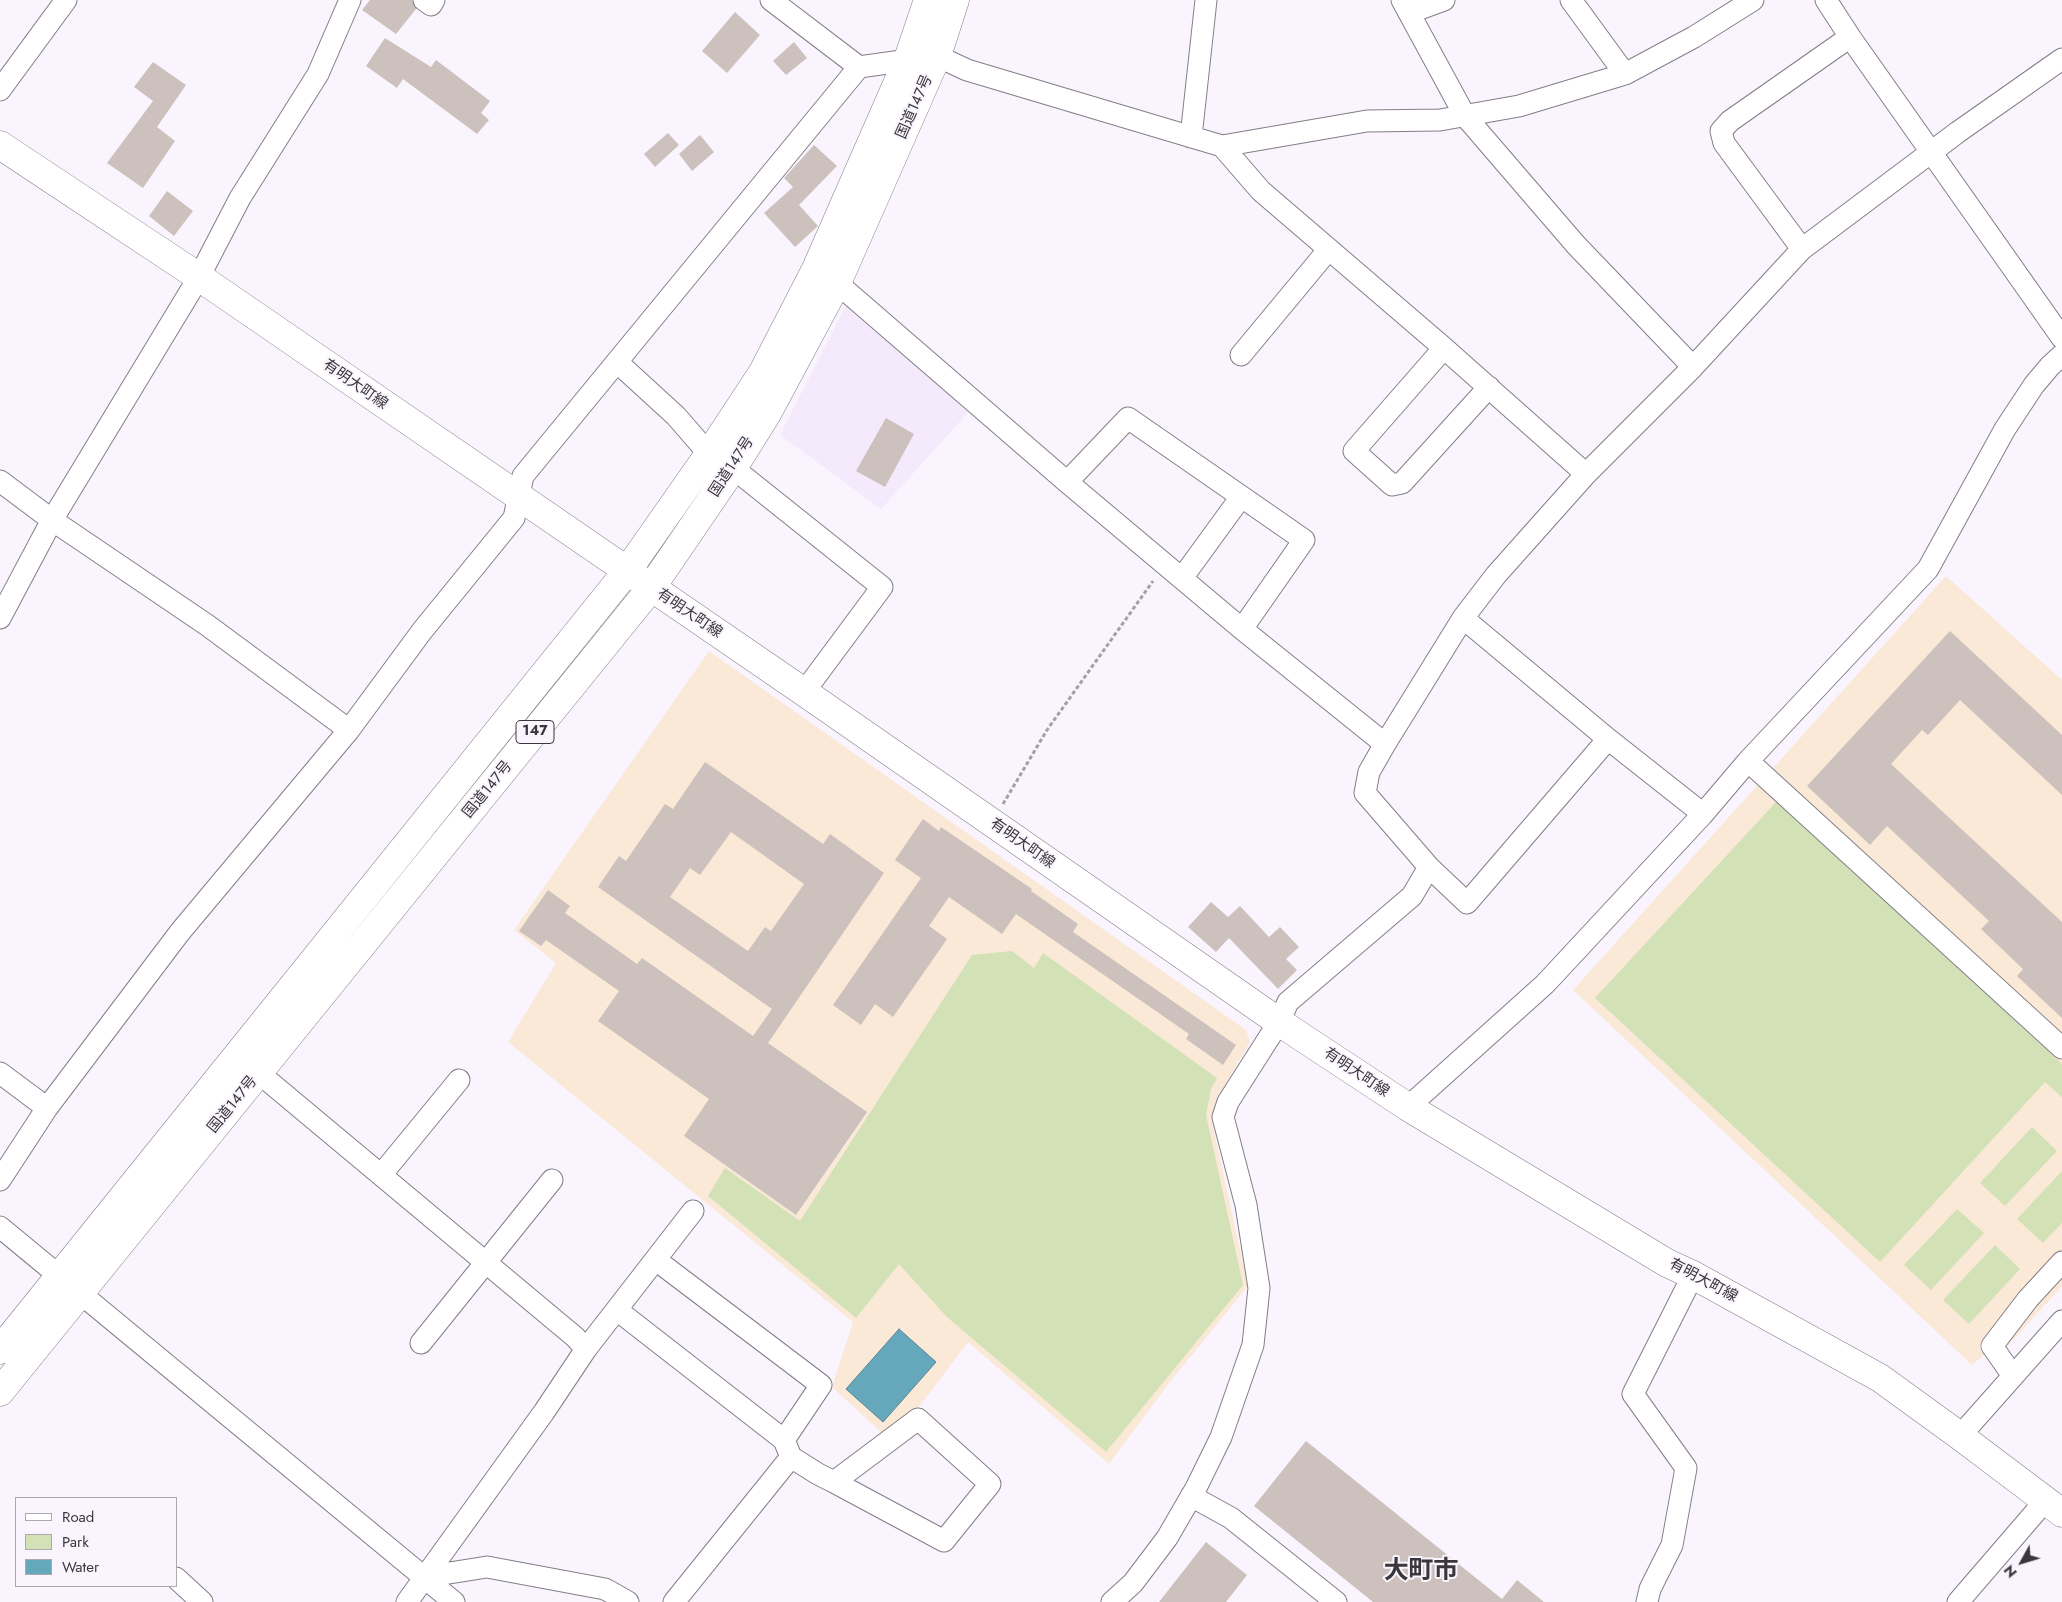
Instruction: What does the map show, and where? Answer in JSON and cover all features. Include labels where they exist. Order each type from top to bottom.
[{"type":"main road","name":"国道147号","points":[[0,1392],[70,1285],[237,1056],[627,571],[709,454],[763,372],[815,271],[908,59],[928,0]]},
{"type":"main road","name":"国道147号","points":[[0,1350],[70,1285],[259,1073],[651,588],[768,412],[838,283],[938,56],[954,0]]},
{"type":"main road","name":"有明大町線","points":[[0,145],[199,277],[804,692],[1279,1022],[1408,1108],[1667,1263],[1693,1275],[1880,1378],[2053,1507]]},
{"type":"street","points":[[0,90],[66,0]]},
{"type":"street","points":[[0,618],[52,520],[199,277],[240,198],[318,74],[350,0]]},
{"type":"street","points":[[424,0],[431,5],[434,0]]},
{"type":"street","points":[[771,0],[859,67]]},
{"type":"street","points":[[1191,138],[1206,0]]},
{"type":"street","points":[[1444,0],[1406,7],[1465,116],[1576,245],[1693,367]]},
{"type":"street","points":[[1571,0],[1625,74]]},
{"type":"street","points":[[0,1180],[46,1108],[180,932],[349,730],[422,631],[514,518],[523,476],[859,67],[938,56],[967,70],[1222,146],[1367,121],[1440,120],[1519,106],[1625,74],[1694,37],[1753,0]]},
{"type":"street","points":[[1826,0],[1850,37],[2062,338]]},
{"type":"street","points":[[1802,249],[1724,143],[1721,131],[1738,116],[1850,37]]},
{"type":"street","points":[[1608,739],[1467,903],[1429,867],[1365,793],[1369,772],[1384,744],[1463,618],[1496,575],[1586,474],[1693,367],[1802,249],[1932,151],[2062,59]]},
{"type":"street","points":[[1222,146],[1261,191],[1489,387],[1586,474]]},
{"type":"street","points":[[1241,355],[1330,249]]},
{"type":"street","points":[[838,283],[1067,482],[1242,629],[1384,744]]},
{"type":"street","points":[[1444,348],[1354,451],[1386,479],[1392,484],[1402,483],[1489,387]]},
{"type":"street","points":[[1408,1108],[1545,984],[1703,814],[1748,761],[1928,569],[2005,429],[2034,386],[2050,366],[2062,355]]},
{"type":"street","points":[[617,362],[676,416],[709,454]]},
{"type":"street","points":[[1067,482],[1128,418],[1304,540],[1242,629]]},
{"type":"street","points":[[732,468],[882,587],[804,692]]},
{"type":"street","points":[[0,481],[52,520],[207,625],[349,730]]},
{"type":"street","points":[[1182,578],[1241,496]]},
{"type":"street","points":[[1463,618],[1608,739],[1703,814]]},
{"type":"street","points":[[1748,761],[2062,1048]]},
{"type":"street","points":[[1112,1602],[1133,1583],[1167,1538],[1191,1496],[1221,1438],[1253,1346],[1259,1288],[1246,1205],[1223,1117],[1228,1102],[1279,1022],[1288,1002],[1412,896],[1429,867]]},
{"type":"street","points":[[237,1056],[487,1263],[575,1337],[586,1349]]},
{"type":"street","points":[[0,1073],[46,1108]]},
{"type":"street","points":[[380,1175],[459,1080]]},
{"type":"street","points":[[421,1343],[552,1180]]},
{"type":"street","points":[[407,1602],[544,1412],[586,1349],[693,1211]]},
{"type":"street","points":[[0,1227],[454,1602]]},
{"type":"street","points":[[656,1260],[820,1385],[788,1449],[674,1602]]},
{"type":"street","points":[[2013,1376],[1992,1346],[2028,1299],[2062,1262]]},
{"type":"street","points":[[1646,1602],[1650,1589],[1672,1545],[1686,1468],[1633,1394],[1693,1275]]},
{"type":"street","points":[[617,1310],[788,1449],[834,1482],[944,1541],[990,1484],[918,1419],[834,1482]]},
{"type":"street","points":[[1960,1436],[2062,1321]]},
{"type":"street","points":[[1191,1496],[1230,1518],[1336,1602]]},
{"type":"street","points":[[1958,1602],[2053,1507]]},
{"type":"street","points":[[424,1577],[487,1567],[605,1589],[628,1602]]},
{"type":"street","points":[[178,1580],[202,1602]]},
{"type":"path","points":[[992,823],[1046,730],[1165,564]]},
{"type":"shaded area","points":[[847,303],[972,408],[881,509],[780,435]]},
{"type":"shaded area","points":[[1946,576],[2062,680],[2062,1286],[2006,1348],[1984,1355],[1972,1365],[1573,990]]},
{"type":"shaded area","points":[[709,651],[1246,1030],[1250,1042],[1218,1097],[1212,1122],[1248,1286],[1169,1383],[1109,1464],[968,1342],[910,1419],[882,1433],[832,1387],[853,1322],[508,1042],[556,963],[514,930]]},
{"type":"green space","points":[[1777,801],[2062,1064],[2062,1097],[2045,1082],[1880,1262],[1595,998]]},
{"type":"green space","points":[[1012,951],[1034,968],[1043,953],[1217,1078],[1211,1089],[1206,1115],[1243,1285],[1106,1452],[947,1317],[899,1264],[856,1318],[708,1196],[725,1168],[800,1221],[972,955]]},
{"type":"green space","points":[[2032,1127],[2057,1151],[2005,1206],[1980,1183]]},
{"type":"green space","points":[[2062,1171],[2062,1223],[2043,1243],[2017,1219]]},
{"type":"green space","points":[[1957,1209],[1984,1233],[1931,1290],[1904,1265]]},
{"type":"green space","points":[[1995,1245],[2020,1269],[1969,1324],[1943,1300]]},
{"type":"water","points":[[899,1329],[936,1362],[883,1422],[846,1389]]},
{"type":"building","points":[[370,0],[412,0],[416,9],[396,34],[362,10]]},
{"type":"building","points":[[735,12],[760,35],[727,73],[702,51]]},
{"type":"building","points":[[385,38],[431,67],[436,60],[490,101],[481,113],[489,120],[477,134],[403,79],[397,88],[366,66]]},
{"type":"building","points":[[794,42],[807,58],[786,75],[773,61]]},
{"type":"building","points":[[153,62],[186,85],[157,127],[175,141],[143,188],[107,163],[153,101],[134,87]]},
{"type":"building","points":[[668,133],[679,145],[655,167],[644,154]]},
{"type":"building","points":[[700,135],[714,152],[692,171],[679,154]]},
{"type":"building","points":[[814,145],[837,166],[799,205],[818,226],[795,247],[764,213],[793,187],[784,178]]},
{"type":"building","points":[[167,191],[193,211],[174,236],[149,216]]},
{"type":"building","points":[[886,418],[914,434],[885,487],[856,471]]},
{"type":"building","points":[[1950,631],[2062,735],[2062,795],[1960,700],[1928,735],[1922,730],[1891,764],[2062,922],[2062,1018],[2017,976],[2023,969],[1981,929],[1989,921],[1887,826],[1870,845],[1807,786]]},
{"type":"building","points":[[705,762],[823,844],[830,834],[884,873],[768,1043],[867,1112],[796,1215],[684,1136],[709,1099],[598,1021],[619,991],[546,940],[541,946],[519,931],[548,890],[570,906],[565,913],[637,964],[642,958],[753,1036],[772,1009],[598,887],[619,856],[626,861],[665,804],[673,809]],"holes":[[[731,832],[804,884],[771,931],[765,927],[748,951],[670,897],[690,868],[700,875]]]},
{"type":"building","points":[[923,819],[939,831],[941,827],[1032,889],[1031,891],[1078,924],[1073,932],[1236,1045],[1223,1065],[1186,1039],[1189,1034],[1016,914],[1002,934],[949,897],[929,926],[947,939],[893,1017],[875,1004],[861,1025],[833,1005],[921,878],[895,860]]},
{"type":"building","points":[[1211,902],[1228,917],[1240,906],[1269,937],[1280,927],[1299,947],[1286,959],[1297,970],[1278,989],[1229,938],[1216,952],[1188,927]]},
{"type":"building","points":[[1306,1441],[1502,1599],[1517,1580],[1544,1602],[1373,1602],[1254,1506]]},
{"type":"building","points":[[1206,1542],[1247,1575],[1226,1602],[1159,1602]]},
{"type":"district","name":"大町市","points":[[1421,1572]]}]
